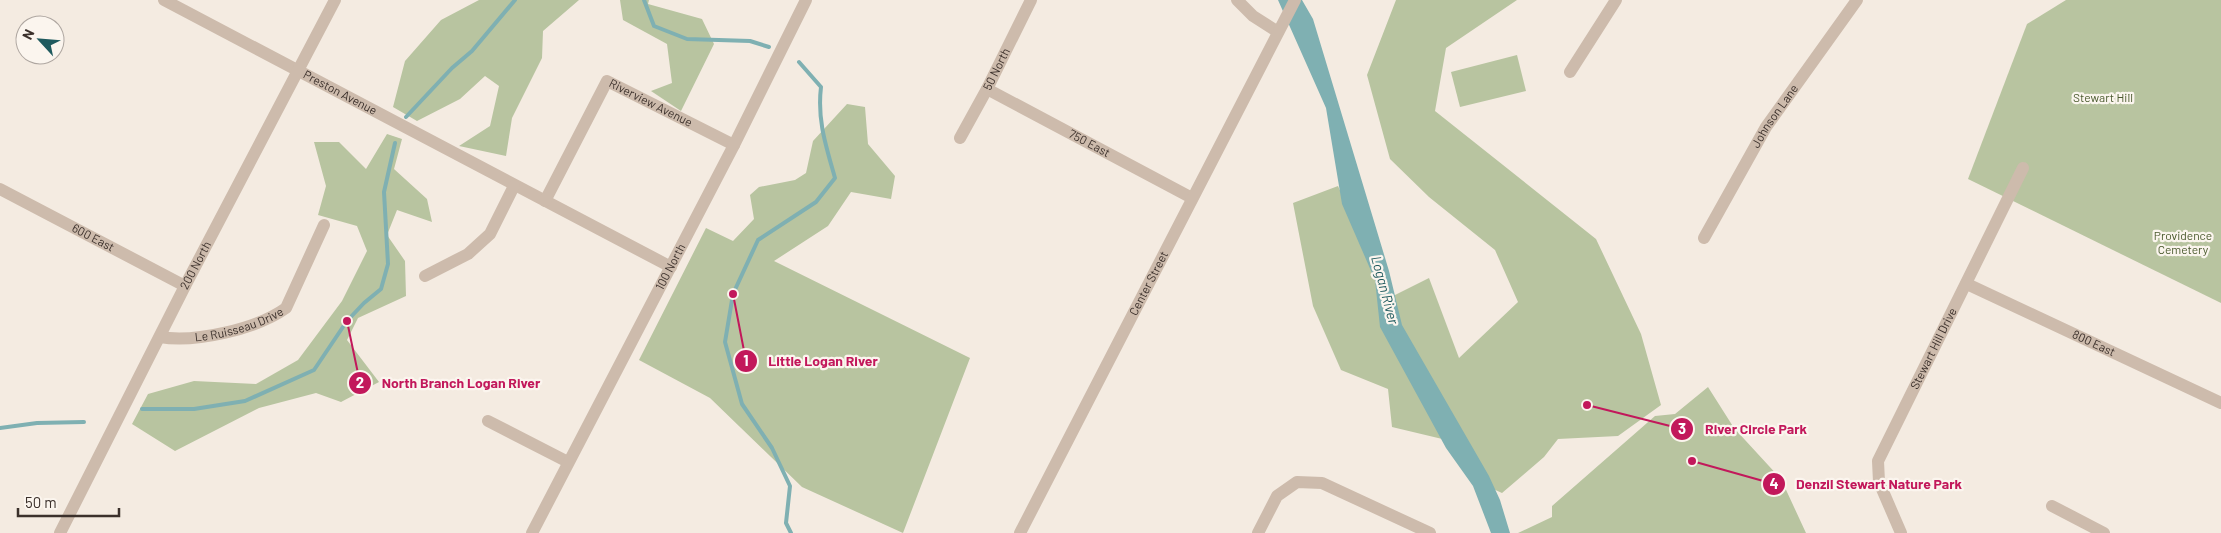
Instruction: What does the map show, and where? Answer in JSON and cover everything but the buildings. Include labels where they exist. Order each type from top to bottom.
[{"type":"street","name":"Preston Avenue","points":[[164,0],[671,267]]},
{"type":"street","name":"200 North","points":[[60,533],[335,0]]},
{"type":"street","name":"100 North","points":[[532,533],[734,145],[806,0]]},
{"type":"street","name":"50 North","points":[[960,138],[987,90],[1031,0]]},
{"type":"street","points":[[1237,0],[1252,16],[1278,32]]},
{"type":"street","name":"Center Street","points":[[1020,533],[1295,0]]},
{"type":"street","points":[[1570,72],[1616,0]]},
{"type":"street","name":"Johnson Lane","points":[[1704,238],[1766,127],[1857,0]]},
{"type":"street","name":"Riverview Avenue","points":[[545,201],[607,81],[734,145]]},
{"type":"street","name":"750 East","points":[[987,90],[1192,198]]},
{"type":"street","name":"Stewart Hill Drive","points":[[1901,533],[1879,482],[1878,461],[2024,168]]},
{"type":"street","points":[[425,276],[468,254],[490,234],[514,186]]},
{"type":"street","name":"600 East","points":[[0,189],[186,286]]},
{"type":"street","name":"Le Ruisseau Drive","points":[[160,337],[170,339],[201,338],[274,316],[286,308],[324,225]]},
{"type":"street","name":"800 East","points":[[1966,284],[2221,403]]},
{"type":"street","points":[[488,422],[568,462]]},
{"type":"street","points":[[1258,533],[1277,496],[1297,482],[1322,483],[1430,533]]},
{"type":"street","points":[[2052,506],[2104,533]]},
{"type":"green space","points":[[479,0],[579,0],[543,31],[542,58],[512,118],[506,156],[459,146],[490,126],[499,86],[485,76],[460,99],[417,121],[393,107],[405,61],[441,20]]},
{"type":"green space","points":[[620,0],[649,0],[648,4],[702,19],[714,44],[681,111],[651,91],[672,83],[667,44],[623,20]]},
{"type":"green space","points":[[1396,0],[1517,0],[1446,48],[1435,111],[1596,239],[1641,334],[1661,405],[1618,436],[1558,439],[1544,457],[1502,493],[1480,483],[1459,443],[1392,427],[1388,389],[1341,370],[1313,306],[1293,203],[1338,186],[1389,298],[1429,278],[1459,358],[1518,302],[1495,250],[1429,197],[1390,159],[1367,75]]},
{"type":"green space","name":"Stewart Hill","points":[[2066,0],[2221,0],[2221,303],[1968,179],[2027,24]]},
{"type":"green space","points":[[1517,55],[1526,91],[1460,107],[1451,72]]},
{"type":"green space","points":[[847,104],[865,107],[868,144],[895,176],[891,199],[851,192],[828,226],[774,261],[970,358],[903,533],[802,487],[710,398],[639,360],[706,228],[733,241],[754,219],[750,195],[759,187],[795,180],[806,173],[813,141]]},
{"type":"green space","points":[[387,134],[402,139],[394,169],[427,199],[432,222],[397,210],[387,235],[405,261],[406,296],[358,318],[347,340],[379,382],[341,402],[316,393],[259,408],[175,451],[132,424],[148,394],[194,381],[256,384],[298,360],[342,301],[367,251],[357,226],[318,215],[326,186],[314,142],[339,142],[366,169]]},
{"type":"green space","points":[[1708,387],[1734,428],[1781,479],[1806,533],[1518,533],[1552,517],[1552,506],[1655,416],[1675,414]]},
{"type":"water","name":"Logan River","points":[[1278,0],[1302,0],[1313,19],[1389,271],[1402,325],[1489,476],[1500,500],[1510,533],[1491,533],[1473,486],[1446,448],[1380,327],[1375,280],[1342,204],[1326,108]]},
{"type":"waterway","points":[[406,117],[452,68],[472,51],[515,0]]},
{"type":"waterway","points":[[644,0],[654,26],[687,39],[750,41],[769,47]]},
{"type":"waterway","points":[[791,533],[786,523],[790,486],[772,448],[742,404],[725,342],[733,294],[758,240],[816,202],[835,178],[821,122],[821,87],[799,62]]},
{"type":"waterway","points":[[142,409],[194,409],[245,401],[314,370],[347,321],[381,289],[388,264],[384,192],[395,143]]},
{"type":"waterway","points":[[0,428],[37,423],[84,422]]},
{"type":"place","name":"Little Logan River","points":[[733,294]]},
{"type":"place","name":"North Branch Logan River","points":[[347,321]]},
{"type":"place","name":"River Circle Park","points":[[1587,405]]},
{"type":"place","name":"Denzil Stewart Nature Park","points":[[1692,461]]},
{"type":"park label","name":"Providence Cemetery","points":[[2183,243]]}]
